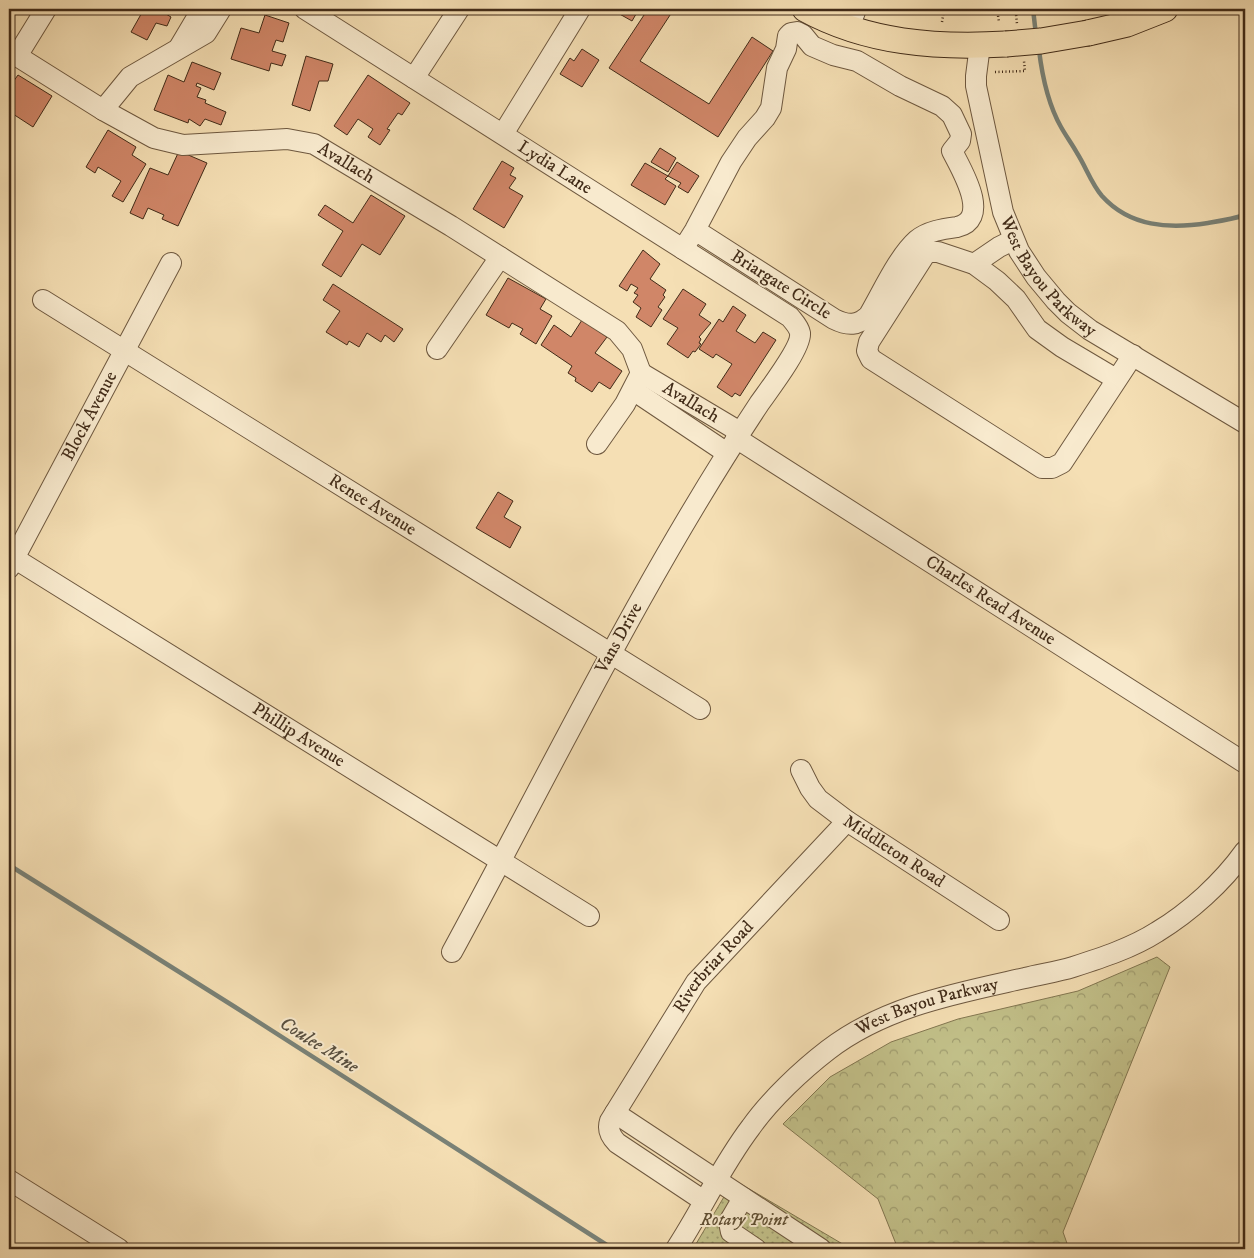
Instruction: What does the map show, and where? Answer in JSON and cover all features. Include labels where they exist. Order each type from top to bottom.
[{"type":"main road","points":[[804,9],[830,21],[853,18],[900,41],[929,45],[980,45],[1002,33],[1041,41],[1127,24],[1165,9]]},
{"type":"street","points":[[13,54],[46,9]]},
{"type":"street","points":[[179,48],[202,9]]},
{"type":"street","points":[[103,110],[130,77],[206,33],[221,9]]},
{"type":"street","name":"Lydia Lane","points":[[305,9],[790,317],[800,333]]},
{"type":"street","points":[[414,78],[459,9]]},
{"type":"street","points":[[503,134],[580,9]]},
{"type":"street","name":"Briargate Circle","points":[[683,249],[696,230],[731,162],[771,108],[776,68],[786,49],[788,36],[791,33],[797,32],[803,35],[812,46],[833,55],[857,61],[900,86],[942,106],[952,114],[961,134],[960,141],[952,151],[972,194],[973,212],[969,220],[960,226],[935,231],[917,240],[905,254],[869,315],[863,321],[855,324],[844,324],[834,319],[696,230]]},
{"type":"street","name":"West Bayou Parkway","points":[[980,45],[976,86],[1003,212],[1013,240],[1036,277],[1068,313],[1090,330],[1245,423]]},
{"type":"street","name":"Avallach","points":[[13,54],[103,110],[154,138],[183,145],[287,139],[314,144],[451,226],[617,331],[632,349],[637,381],[597,444]]},
{"type":"street","points":[[972,194],[998,186]]},
{"type":"street","points":[[974,264],[1013,240]]},
{"type":"street","points":[[1116,379],[1062,347],[1037,329],[1016,299],[997,280],[974,264],[938,252],[929,252],[924,256],[869,342],[866,351],[871,359],[1042,468],[1052,468],[1062,463],[1132,355]]},
{"type":"street","points":[[438,349],[500,257]]},
{"type":"street","name":"Block Avenue","points":[[10,560],[170,263]]},
{"type":"street","name":"Renee Avenue","points":[[43,300],[700,709]]},
{"type":"street","name":"Vans Drive","points":[[452,952],[610,654],[687,517],[734,441],[790,357],[799,342],[800,333]]},
{"type":"street","name":"Avallach","points":[[637,381],[734,441]]},
{"type":"street","name":"Charles Read Avenue","points":[[734,441],[1245,763]]},
{"type":"street","name":"Phillip Avenue","points":[[10,560],[589,916]]},
{"type":"street","name":"Middleton Road","points":[[801,770],[818,799],[847,821],[999,920]]},
{"type":"street","name":"Riverbriar Road","points":[[704,1201],[617,1143],[608,1127],[610,1121],[696,982],[847,821]]},
{"type":"street","name":"West Bayou Parkway","points":[[678,1246],[716,1180],[750,1127],[764,1110],[829,1050],[873,1023],[942,997],[1072,967],[1111,954],[1145,939],[1169,924],[1197,902],[1237,862],[1245,851]]},
{"type":"street","points":[[615,1113],[821,1249]]},
{"type":"street","points":[[9,1180],[119,1249]]},
{"type":"street","points":[[743,1198],[729,1222],[731,1232],[756,1249]]},
{"type":"path","points":[[942,22],[944,10],[953,9]]},
{"type":"path","points":[[997,9],[1002,33]]},
{"type":"path","points":[[995,72],[1025,72]]},
{"type":"green space","points":[[1157,957],[1170,967],[1063,1232],[1069,1249],[898,1249],[878,1199],[783,1124],[830,1077],[891,1042],[958,1019],[1078,991]]},
{"type":"green space","name":"Rotary Point","points":[[734,1180],[851,1249],[693,1249]]},
{"type":"building","points":[[144,9],[169,9],[166,14],[171,17],[167,26],[156,23],[147,40],[131,32]]},
{"type":"building","points":[[618,9],[639,9],[632,21],[616,12]]},
{"type":"building","points":[[648,9],[674,9],[640,61],[709,104],[752,37],[773,51],[718,137],[609,68]]},
{"type":"building","points":[[265,15],[289,23],[283,42],[276,40],[272,51],[286,55],[282,66],[271,63],[269,71],[231,59],[241,28],[259,33]]},
{"type":"building","points":[[582,49],[599,60],[582,87],[560,74],[570,58],[574,61]]},
{"type":"building","points":[[306,56],[333,64],[328,81],[319,81],[310,111],[292,105]]},
{"type":"building","points":[[192,62],[221,73],[214,90],[197,83],[196,86],[201,88],[197,97],[206,100],[205,103],[226,112],[221,125],[205,119],[200,126],[189,119],[188,123],[154,110],[168,75],[184,82]]},
{"type":"building","points":[[18,75],[52,96],[33,127],[13,114],[9,120],[9,79],[13,82]]},
{"type":"building","points":[[368,75],[410,103],[402,115],[398,113],[387,129],[390,130],[380,145],[368,137],[373,129],[358,119],[347,135],[334,126]]},
{"type":"building","points":[[108,130],[136,147],[132,155],[146,164],[123,202],[112,196],[121,181],[98,167],[95,173],[86,167]]},
{"type":"building","points":[[660,148],[676,158],[668,172],[651,162]]},
{"type":"building","points":[[179,151],[207,163],[178,226],[162,219],[164,215],[148,208],[143,219],[130,213],[150,168],[168,175]]},
{"type":"building","points":[[502,161],[514,168],[510,175],[516,178],[509,188],[523,196],[504,228],[473,209]]},
{"type":"building","points":[[677,162],[699,176],[688,193],[678,187],[681,183],[668,176]]},
{"type":"building","points":[[645,163],[668,176],[665,179],[676,186],[665,205],[631,185]]},
{"type":"building","points":[[371,195],[405,216],[380,255],[362,244],[341,277],[322,265],[343,231],[318,215],[325,205],[353,223]]},
{"type":"building","points":[[643,250],[660,264],[650,279],[666,290],[663,295],[665,297],[658,307],[662,310],[651,327],[636,317],[641,308],[633,302],[638,295],[634,293],[638,288],[631,284],[627,291],[619,286]]},
{"type":"building","points":[[508,278],[546,299],[540,309],[552,316],[536,344],[520,334],[523,329],[512,323],[509,328],[486,315]]},
{"type":"building","points":[[333,284],[403,329],[394,342],[385,335],[381,342],[367,333],[359,347],[349,341],[347,345],[326,332],[340,311],[323,300]]},
{"type":"building","points":[[683,289],[706,304],[699,315],[711,323],[699,337],[701,339],[699,343],[701,344],[688,358],[667,344],[678,328],[663,319]]},
{"type":"building","points":[[733,306],[746,315],[736,331],[755,343],[763,332],[776,340],[740,396],[735,393],[732,397],[717,387],[732,364],[716,354],[713,358],[699,349],[719,319],[723,322]]},
{"type":"building","points":[[582,320],[607,337],[595,353],[622,371],[610,389],[599,382],[592,392],[575,381],[576,378],[568,373],[572,366],[541,345],[554,325],[571,337]]},
{"type":"building","points":[[498,492],[513,501],[504,517],[521,527],[510,548],[476,528]]},
{"type":"waterway","points":[[1033,9],[1036,35]]},
{"type":"waterway","points":[[1039,50],[1046,89],[1056,118],[1095,186],[1113,206],[1138,220],[1179,226],[1208,223],[1245,215]]},
{"type":"waterway","name":"Coulee Mine","points":[[9,865],[613,1249]]}]
